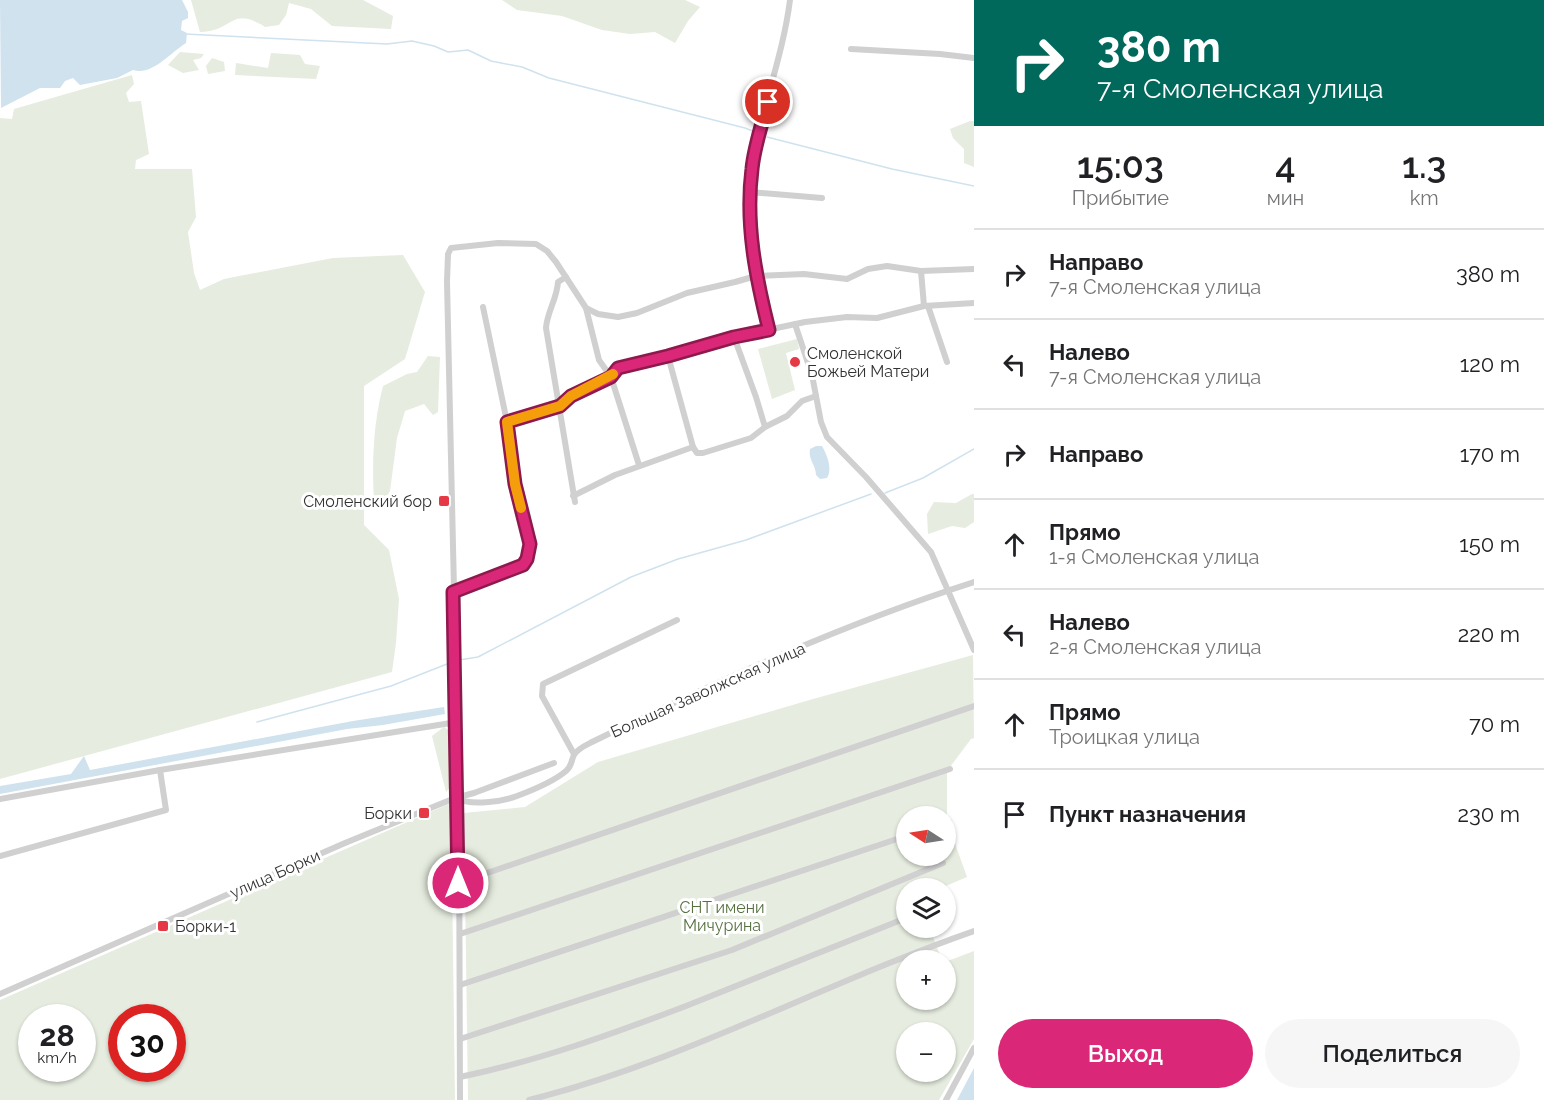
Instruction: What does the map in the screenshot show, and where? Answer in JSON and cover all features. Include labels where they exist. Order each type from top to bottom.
[{"type":"street","points":[[769,330],[756,276],[750,192],[752,167],[784,36],[790,0]]},
{"type":"street","points":[[850,49],[974,58]]},
{"type":"street","points":[[750,192],[822,198]]},
{"type":"street","points":[[460,1100],[459,812],[455,798],[457,722],[447,294],[448,254],[451,248],[498,243],[536,244],[547,251],[586,308],[599,360],[611,377],[639,465]]},
{"type":"street","points":[[586,308],[608,317],[637,314],[687,293],[756,276],[804,274],[847,279],[868,269],[887,266],[921,271],[974,269]]},
{"type":"street","points":[[921,271],[926,306],[947,362]]},
{"type":"street","points":[[566,277],[558,282],[555,302],[547,314],[546,328],[574,499],[639,465],[693,447]]},
{"type":"street","points":[[507,422],[560,406],[571,396],[611,377],[618,368],[734,337],[795,324],[848,317],[877,318],[926,306],[974,303]]},
{"type":"street","points":[[453,592],[523,565],[530,549],[515,484],[507,422],[483,307]]},
{"type":"street","points":[[795,324],[812,375],[821,422],[828,437],[931,552],[974,650]]},
{"type":"street","points":[[734,337],[765,427]]},
{"type":"street","points":[[668,356],[693,447],[697,453],[751,438],[765,427],[787,416],[802,401],[816,396]]},
{"type":"street","name":"Большая Заволжская улица","points":[[455,798],[464,802],[478,802],[514,797],[566,771],[572,765],[574,754],[583,746],[773,658],[974,582]]},
{"type":"street","points":[[574,754],[542,696],[543,684],[678,620]]},
{"type":"street","points":[[458,883],[974,706]]},
{"type":"street","points":[[0,799],[160,770],[457,722]]},
{"type":"street","name":"улица Борки","points":[[0,994],[345,843],[455,798],[554,763]]},
{"type":"street","points":[[460,934],[950,769]]},
{"type":"street","points":[[0,856],[166,810],[160,770]]},
{"type":"street","points":[[460,985],[896,839]]},
{"type":"street","points":[[460,1039],[732,950],[936,866]]},
{"type":"street","points":[[460,1077],[596,1040],[896,922]]},
{"type":"street","points":[[528,1100],[561,1092],[659,1060],[937,944],[974,931]]},
{"type":"street","points":[[946,1100],[974,1048]]},
{"type":"green space","points":[[191,0],[363,0],[393,16],[391,29],[332,26],[311,9],[289,3],[286,15],[279,25],[265,27],[245,18],[232,21],[211,31],[200,32]]},
{"type":"green space","points":[[502,0],[685,0],[700,7],[688,21],[675,43],[655,32],[630,34],[602,30],[562,16],[517,10]]},
{"type":"green space","points":[[180,52],[204,54],[201,58],[193,60],[199,70],[183,73],[168,65]]},
{"type":"green space","points":[[271,53],[300,55],[305,64],[320,66],[316,79],[235,75],[236,63],[268,68]]},
{"type":"green space","points":[[212,58],[224,62],[225,71],[208,74],[206,66]]},
{"type":"green space","points":[[132,75],[134,84],[126,93],[129,102],[141,101],[149,154],[136,160],[135,169],[192,169],[196,217],[188,232],[194,273],[200,290],[224,279],[333,258],[403,255],[425,292],[405,359],[364,386],[364,525],[389,550],[399,599],[392,672],[0,779],[0,118],[12,119],[14,109]]},
{"type":"green space","points":[[974,121],[974,167],[964,163],[964,149],[953,138],[950,129]]},
{"type":"green space","points":[[797,339],[799,349],[786,353],[795,390],[772,399],[758,349]]},
{"type":"green space","points":[[428,356],[440,357],[438,412],[433,415],[424,404],[405,411],[397,438],[390,491],[381,506],[374,501],[373,457],[375,429],[383,386],[407,374],[417,372]]},
{"type":"green space","points":[[974,494],[974,522],[965,528],[952,526],[928,534],[927,514],[934,502],[956,503]]},
{"type":"green space","name":"СНТ имени Мичурина","points":[[973,655],[974,738],[947,771],[947,806],[896,806],[896,866],[956,866],[956,846],[967,877],[956,882],[956,878],[896,878],[896,938],[933,938],[938,950],[896,950],[896,1010],[956,1010],[956,958],[974,951],[974,1039],[956,1070],[956,1022],[896,1022],[896,1082],[949,1082],[939,1100],[468,1100],[464,813],[525,807],[598,762]]},
{"type":"green space","points":[[444,727],[452,733],[451,786],[446,792],[432,736]]},
{"type":"green space","points":[[451,803],[455,1100],[0,1100],[0,1000]]},
{"type":"water","points":[[0,0],[182,0],[188,12],[188,18],[182,21],[181,30],[187,33],[186,43],[147,70],[133,70],[117,78],[80,85],[73,78],[65,81],[60,88],[40,88],[1,108]]},
{"type":"water","points":[[822,446],[827,458],[829,474],[827,478],[820,479],[816,475],[810,449]]},
{"type":"water","points":[[444,707],[445,714],[347,729],[0,794],[0,786],[71,774],[84,756],[90,770],[353,721]]},
{"type":"water","points":[[974,1068],[974,1100],[957,1100]]},
{"type":"waterway","points":[[185,34],[387,44],[412,41],[448,52],[468,50],[491,61],[522,67],[549,78],[755,132]]},
{"type":"waterway","points":[[767,137],[892,169],[974,186]]},
{"type":"waterway","points":[[885,493],[923,478],[974,449]]},
{"type":"waterway","points":[[459,660],[478,657],[631,577],[678,559],[746,540],[871,494]]},
{"type":"waterway","points":[[257,722],[391,686],[447,664]]},
{"type":"slow traffic","points":[[521,508],[515,484],[507,422],[560,406],[571,396],[613,374]]},
{"type":"place","name":"Смоленской Божьей Матери","points":[[795,362]]},
{"type":"place","name":"Смоленский бор","points":[[444,501]]},
{"type":"place","name":"Борки","points":[[424,813]]},
{"type":"place","name":"Борки-1","points":[[163,926]]},
{"type":"route","points":[[458,883],[459,812],[455,798],[457,722],[453,592],[523,565],[530,549],[515,484],[507,422],[560,406],[571,396],[611,377],[618,368],[769,330],[756,276],[750,210],[752,167],[768,102]]}]
